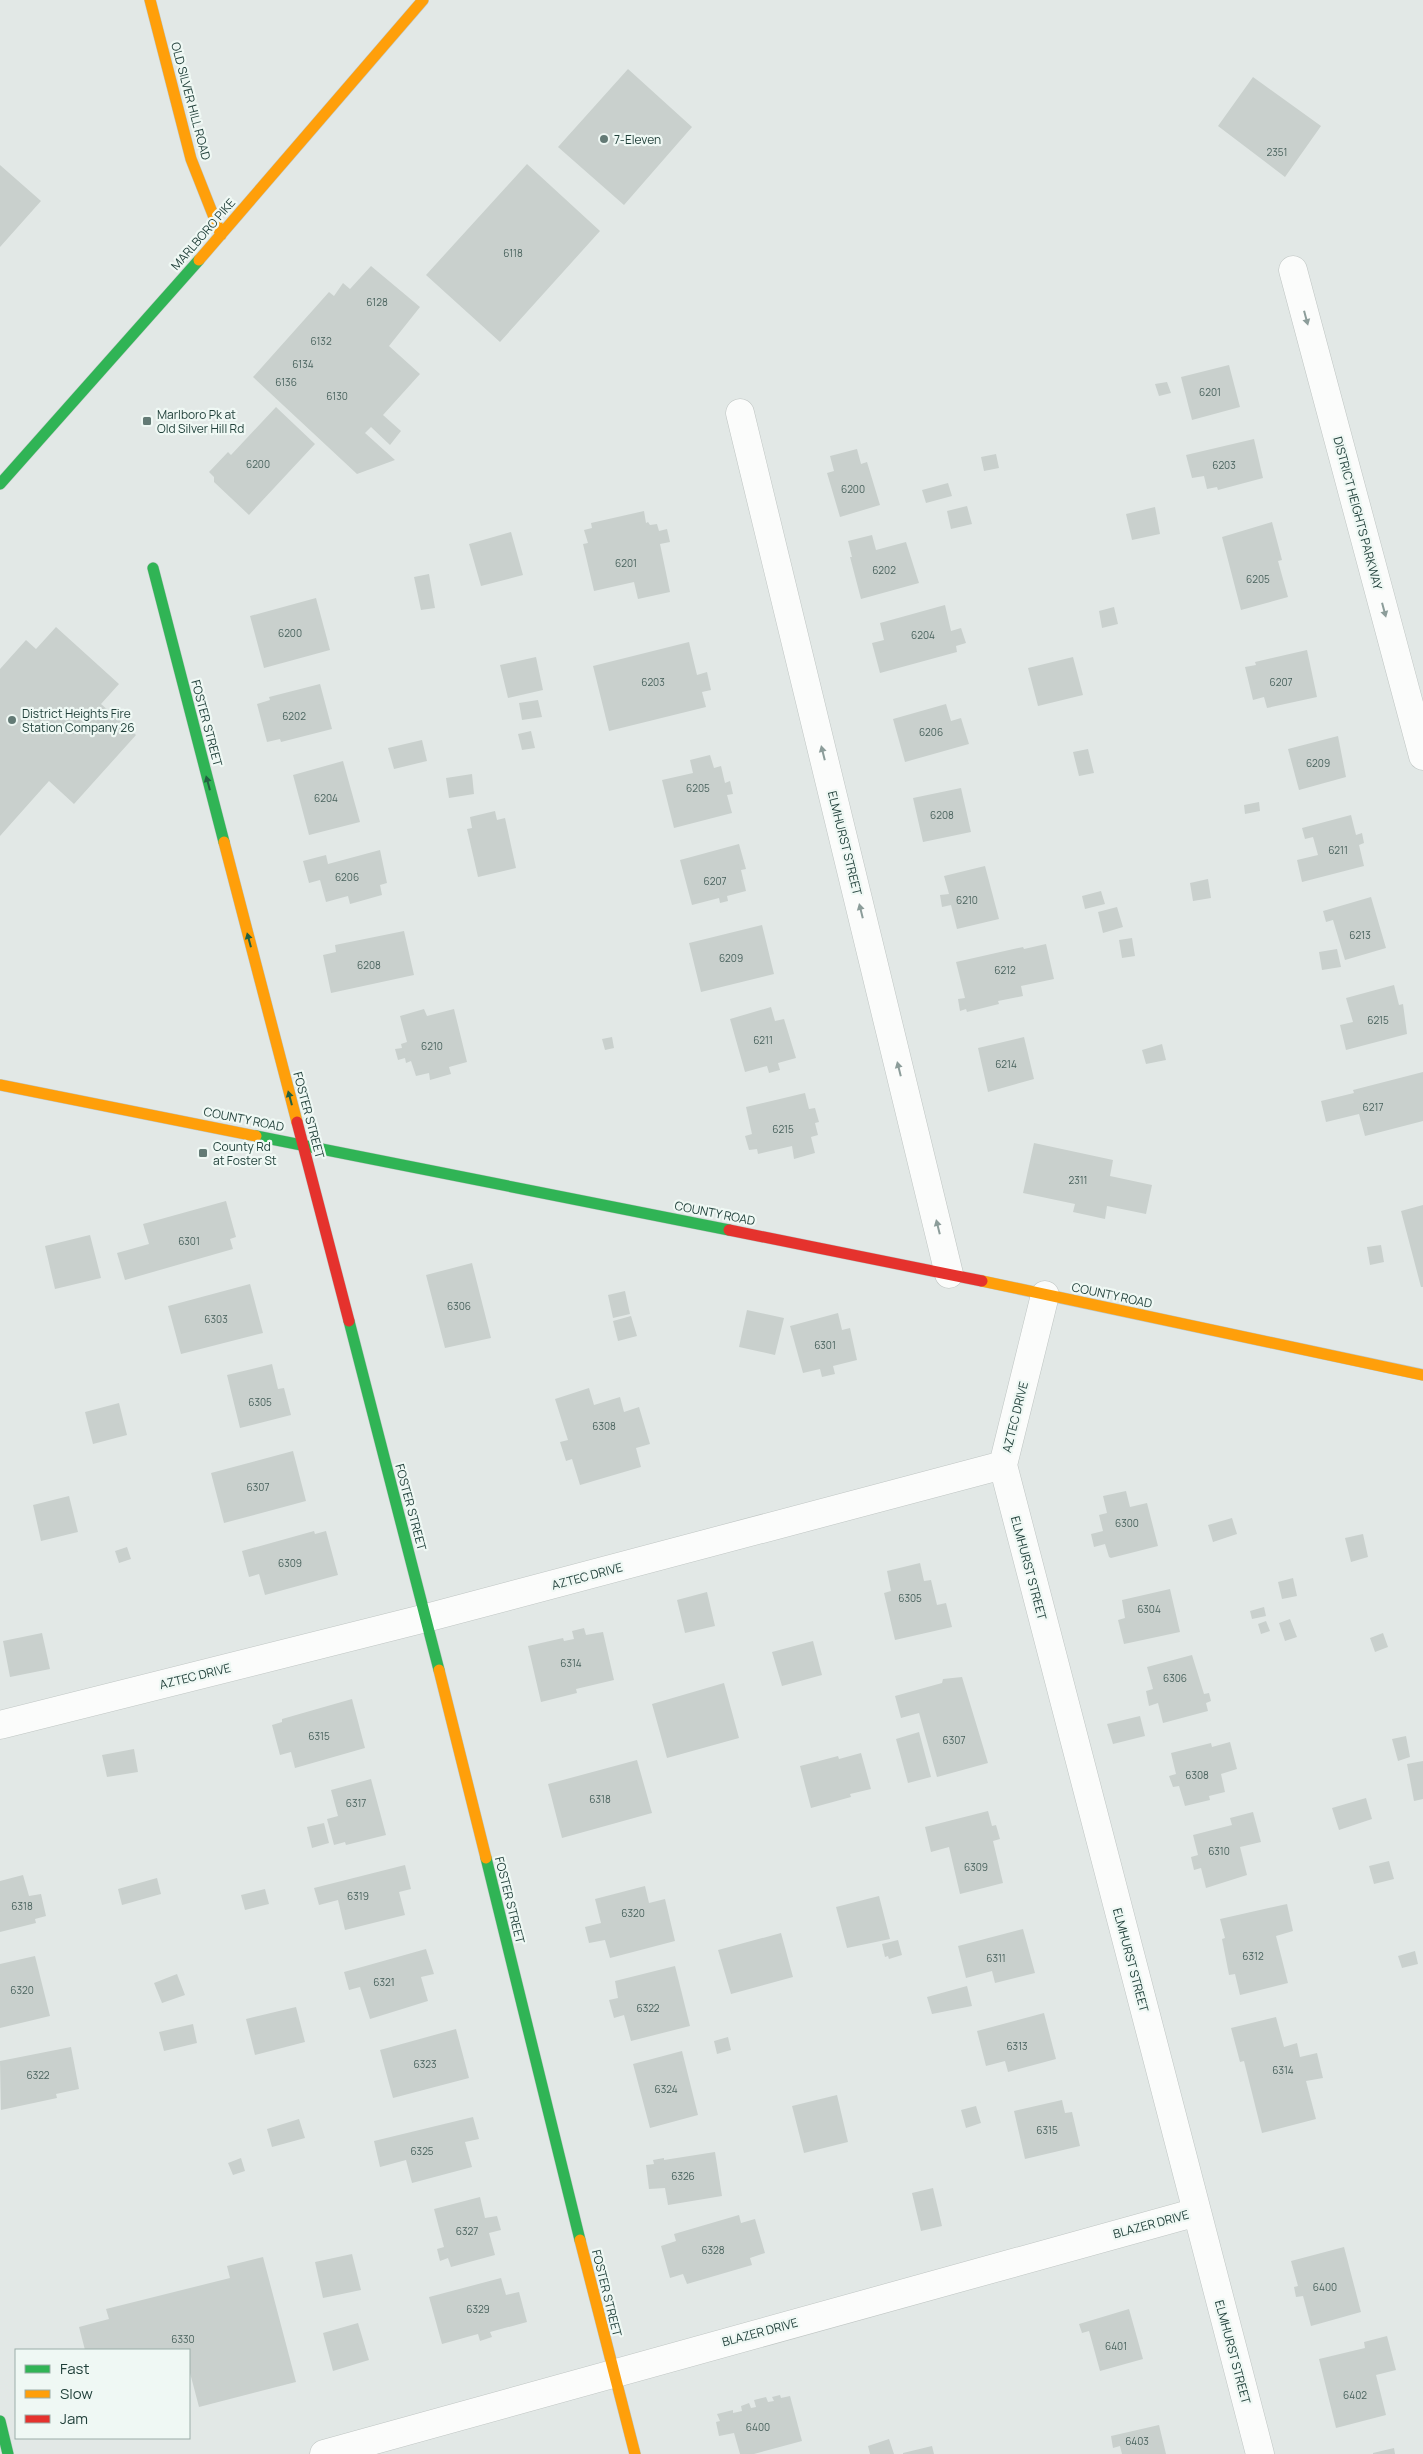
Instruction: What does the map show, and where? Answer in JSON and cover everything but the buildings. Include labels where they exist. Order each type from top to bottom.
[{"type":"street","name":"OLD SILVER HILL ROAD","points":[[150,0],[191,159],[221,235]]},
{"type":"street","name":"MARLBORO PIKE","points":[[0,484],[221,235],[423,0]]},
{"type":"street","name":"DISTRICT HEIGHTS PARKWAY","points":[[1293,270],[1423,756]]},
{"type":"street","name":"ELMHURST STREET","points":[[740,413],[949,1274]]},
{"type":"street","name":"FOSTER STREET","points":[[153,568],[426,1618],[613,2373],[635,2454]]},
{"type":"street","name":"COUNTY ROAD","points":[[0,1086],[949,1274],[1423,1375]]},
{"type":"street","name":"AZTEC DRIVE","points":[[0,1725],[426,1618],[1003,1466],[1045,1295]]},
{"type":"street","name":"ELMHURST STREET","points":[[1003,1466],[1260,2454]]},
{"type":"street","name":"BLAZER DRIVE","points":[[324,2454],[1197,2212]]},
{"type":"street","points":[[0,2421],[8,2454]]},
{"type":"traffic: fast","points":[[0,484],[199,260]]},
{"type":"traffic: fast","points":[[153,568],[224,842]]},
{"type":"traffic: fast","points":[[256,1136],[729,1230]]},
{"type":"traffic: fast","points":[[349,1321],[439,1670]]},
{"type":"traffic: fast","points":[[486,1858],[580,2240]]},
{"type":"traffic: fast","points":[[0,2421],[8,2454]]},
{"type":"traffic: slow","points":[[150,0],[191,159],[221,235]]},
{"type":"traffic: slow","points":[[199,260],[423,0]]},
{"type":"traffic: slow","points":[[224,842],[297,1122]]},
{"type":"traffic: slow","points":[[0,1085],[256,1136]]},
{"type":"traffic: slow","points":[[982,1281],[1423,1375]]},
{"type":"traffic: slow","points":[[439,1670],[486,1858]]},
{"type":"traffic: slow","points":[[580,2240],[635,2454]]},
{"type":"traffic: jam","points":[[297,1122],[349,1321]]},
{"type":"traffic: jam","points":[[729,1230],[982,1281]]},
{"type":"place","name":"7-Eleven","points":[[604,139]]},
{"type":"place","name":"Marlboro Pk at Old Silver Hill Rd","points":[[147,421]]},
{"type":"place","name":"District Heights Fire Station Company 26","points":[[12,720]]},
{"type":"place","name":"County Rd at Foster St","points":[[203,1153]]}]
